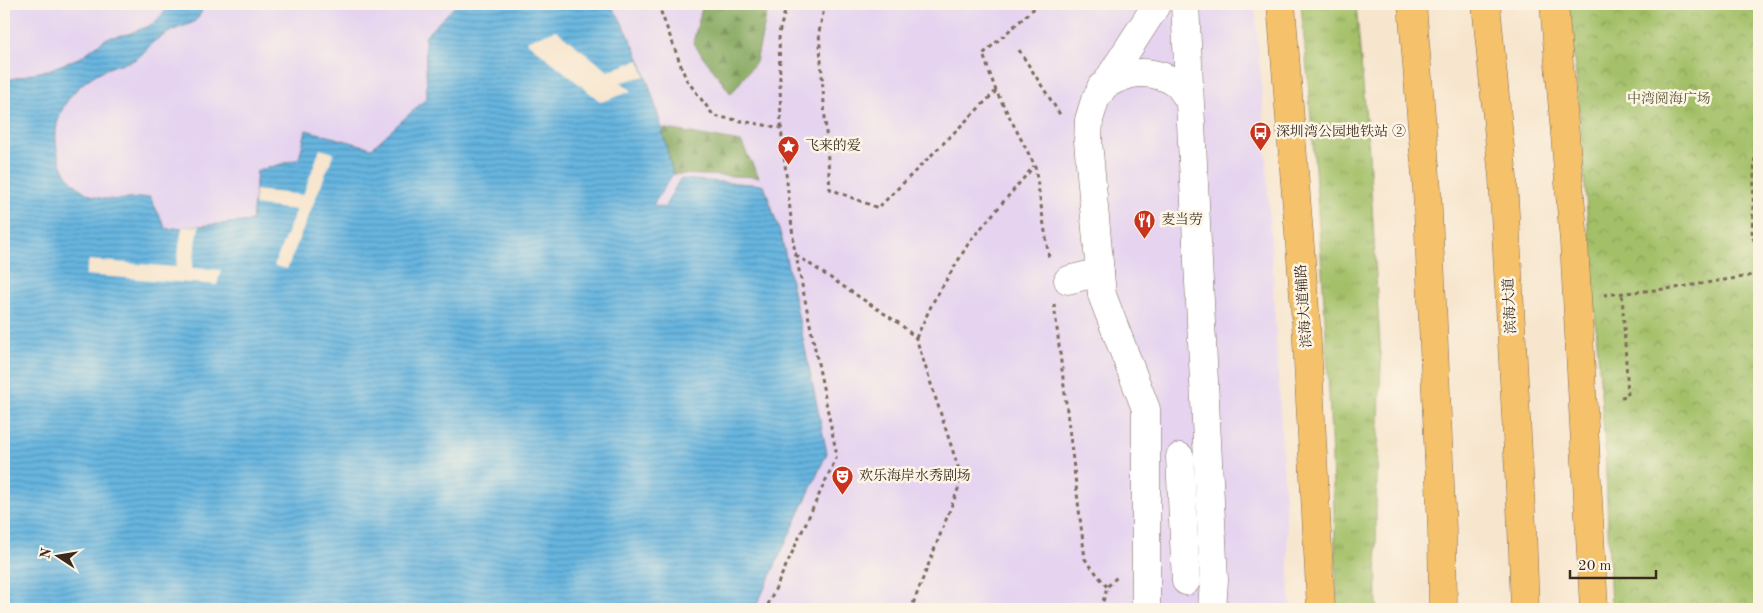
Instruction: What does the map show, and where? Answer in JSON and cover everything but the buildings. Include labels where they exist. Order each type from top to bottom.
[{"type":"main road","name":"滨海大道辅路","points":[[1280,4],[1306,323],[1322,609]]},
{"type":"main road","points":[[1412,4],[1427,189],[1443,609]]},
{"type":"main road","name":"滨海大道","points":[[1486,4],[1503,178],[1525,609]]},
{"type":"main road","points":[[1554,4],[1574,242],[1594,609]]},
{"type":"lane","points":[[1146,608],[1146,409],[1102,295],[1088,141],[1089,120],[1101,87],[1157,4]]},
{"type":"lane","points":[[1185,4],[1214,580],[1212,608]]},
{"type":"lane","points":[[1101,87],[1118,77],[1136,73],[1152,73],[1170,79],[1179,86],[1189,100]]},
{"type":"lane","points":[[1057,279],[1100,272]]},
{"type":"lane","points":[[1180,458],[1186,581],[1212,608]]},
{"type":"lane","points":[[1146,608],[1186,581]]},
{"type":"path","points":[[658,4],[686,79],[714,116],[781,128]]},
{"type":"path","points":[[766,609],[837,456],[796,254],[781,128],[779,33],[787,4]]},
{"type":"path","points":[[825,4],[819,32],[830,189],[878,208],[996,91]]},
{"type":"path","points":[[1039,4],[983,54],[996,91],[1035,166],[1057,279],[1085,559],[1107,587]]},
{"type":"path","points":[[1019,50],[1061,116]]},
{"type":"path","points":[[1759,143],[1756,150],[1752,236],[1759,250]]},
{"type":"path","points":[[916,338],[933,302],[970,241],[1035,166]]},
{"type":"path","points":[[796,254],[900,324],[916,338],[962,479],[912,609]]},
{"type":"path","points":[[1603,295],[1675,288],[1749,276],[1759,268]]},
{"type":"path","points":[[1621,397],[1628,396],[1622,292]]},
{"type":"shaded area","points":[[4,4],[1255,4],[1264,116],[1291,609],[4,609]]},
{"type":"green space","points":[[703,4],[769,4],[756,62],[731,94],[693,43]]},
{"type":"green space","points":[[1301,4],[1356,4],[1369,153],[1381,363],[1376,510],[1377,609],[1337,609],[1324,306]]},
{"type":"green space","name":"中湾阅海广场","points":[[1568,4],[1759,4],[1759,609],[1611,609],[1605,446],[1579,107]]},
{"type":"green space","points":[[662,128],[741,142],[759,177],[673,174]]},
{"type":"water","points":[[172,4],[204,4],[198,17],[192,23],[159,38],[136,59],[102,71],[81,85],[65,105],[59,116],[56,129],[56,142],[60,160],[65,172],[77,186],[93,196],[102,198],[150,197],[166,229],[252,221],[257,171],[299,159],[306,130],[372,148],[427,98],[425,36],[457,4],[610,4],[622,23],[641,64],[656,108],[673,174],[653,205],[664,208],[680,179],[764,185],[782,239],[827,453],[755,609],[4,609],[4,81],[51,69],[81,57],[107,38],[128,34],[149,26]]},
{"type":"pier","points":[[556,30],[608,71],[639,60],[645,76],[621,82],[632,91],[601,102],[526,41]]},
{"type":"pier","points":[[320,149],[334,153],[287,269],[274,266],[296,210],[254,205],[255,190],[303,195]]},
{"type":"pier","points":[[199,226],[192,268],[221,270],[217,285],[85,275],[89,260],[176,267],[182,227]]},
{"type":"place","name":"深圳湾公园地铁站 ②","points":[[1260,151]]},
{"type":"place","name":"飞来的爱","points":[[789,165]]},
{"type":"place","name":"麦当劳","points":[[1145,239]]},
{"type":"place","name":"欢乐海岸水秀剧场","points":[[843,495]]}]
